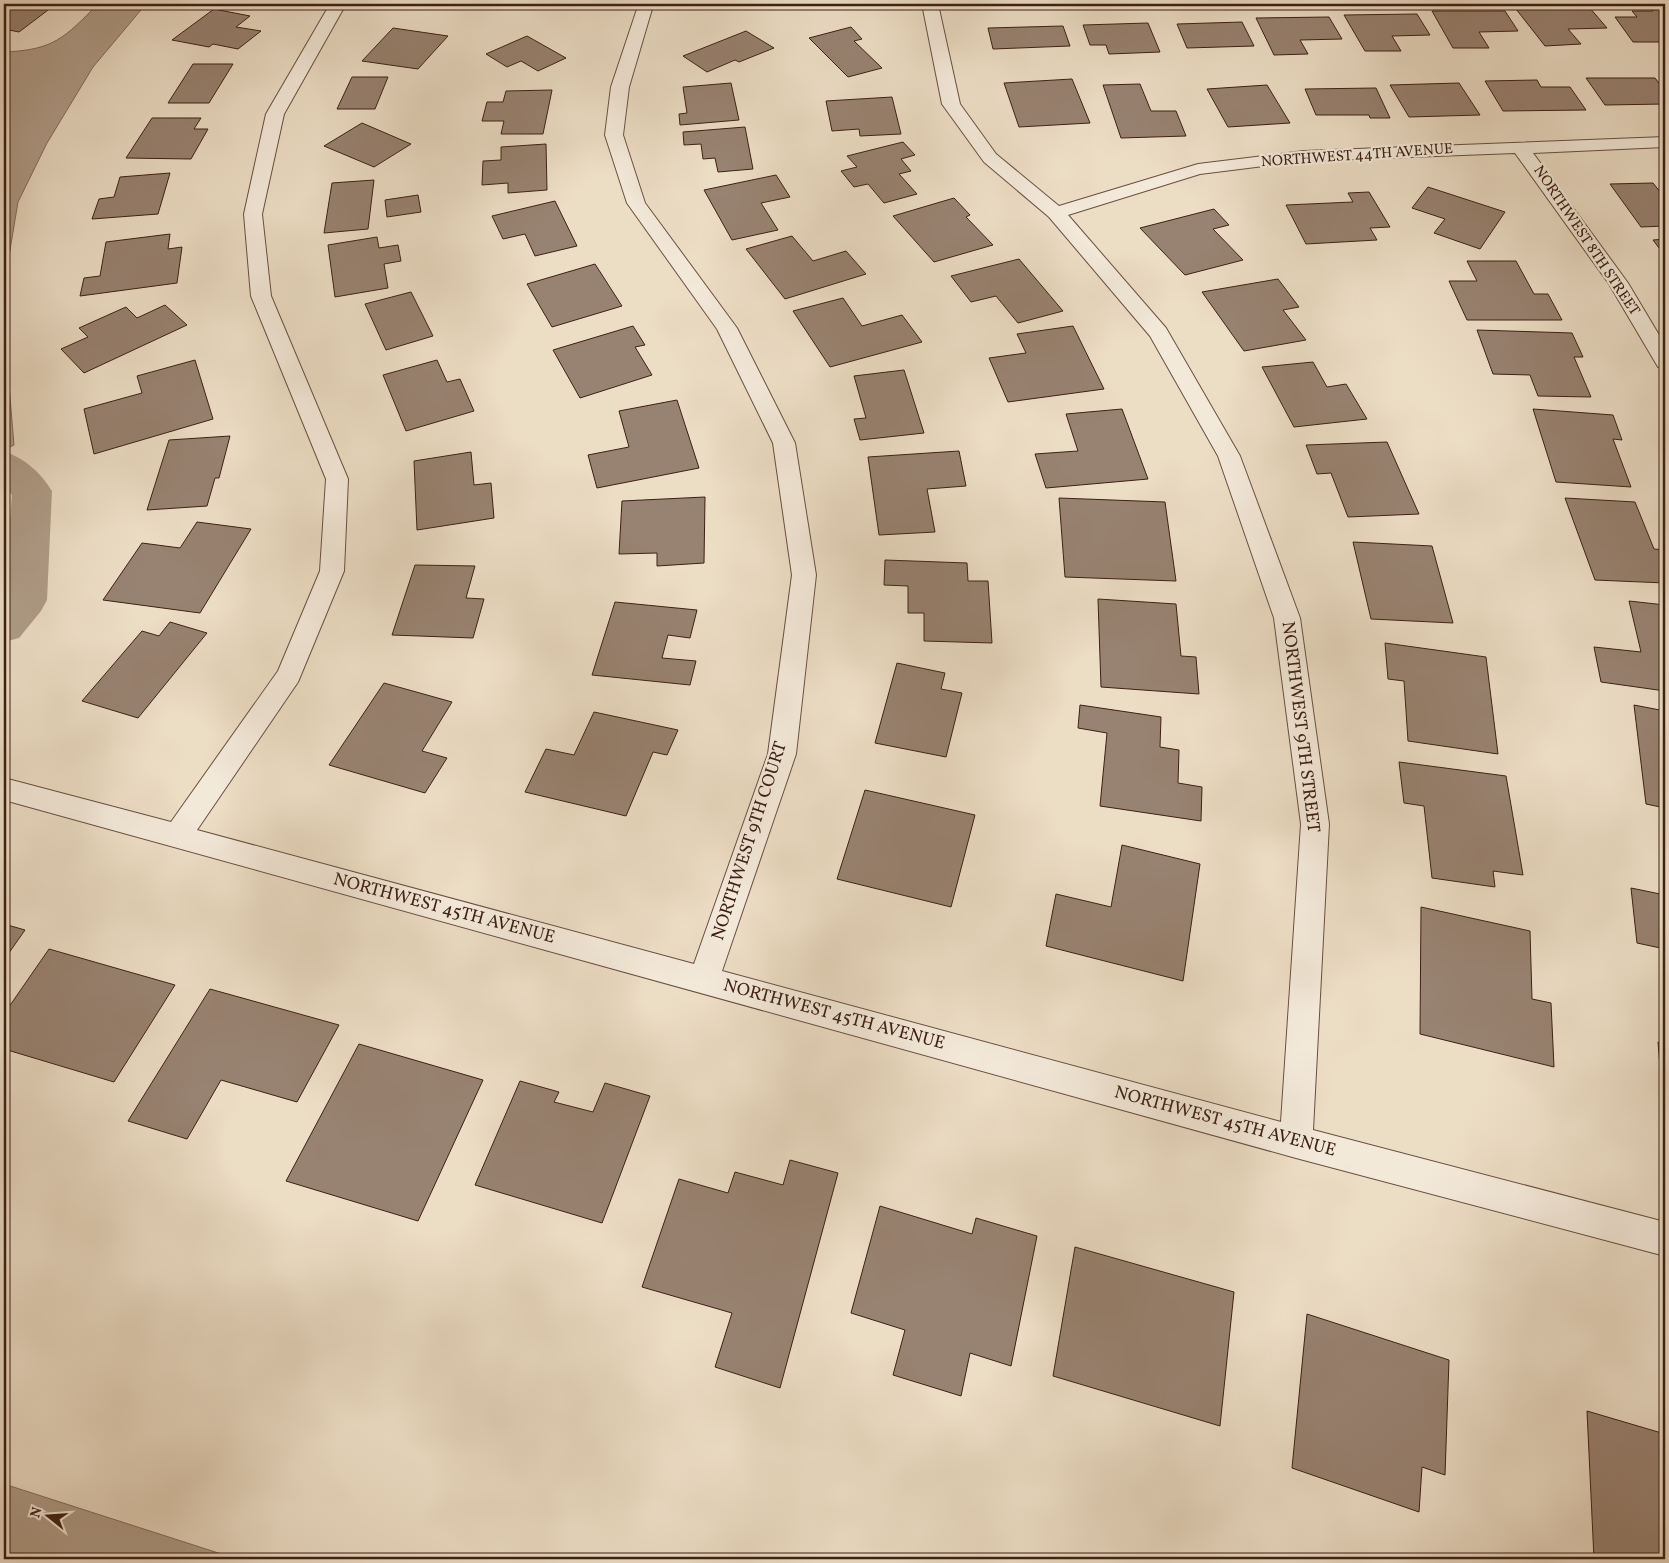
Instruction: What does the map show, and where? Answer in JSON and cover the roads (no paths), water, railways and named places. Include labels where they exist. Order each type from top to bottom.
[{"type":"street","points":[[177,836],[289,676],[332,571],[337,480],[262,296],[253,214],[275,114],[338,4]]},
{"type":"street","points":[[517,4],[689,4]]},
{"type":"street","name":"NORTHWEST 9TH COURT","points":[[645,4],[620,87],[614,135],[636,202],[727,328],[784,443],[804,575],[782,754],[704,979]]},
{"type":"street","name":"NORTHWEST 9TH STREET","points":[[930,4],[951,104],[990,158],[1056,213],[1164,342],[1229,456],[1287,618],[1315,824],[1296,1142]]},
{"type":"street","name":"NORTHWEST 44TH AVENUE","points":[[1056,213],[1198,169],[1304,156],[1665,142]]},
{"type":"street","name":"NORTHWEST 8TH STREET","points":[[1520,147],[1618,283],[1665,362]]},
{"type":"street","name":"NORTHWEST 45TH AVENUE","points":[[4,789],[1296,1142],[1665,1239]]},
{"type":"waterway","points":[[4,465],[32,491],[26,600],[4,626]]}]
